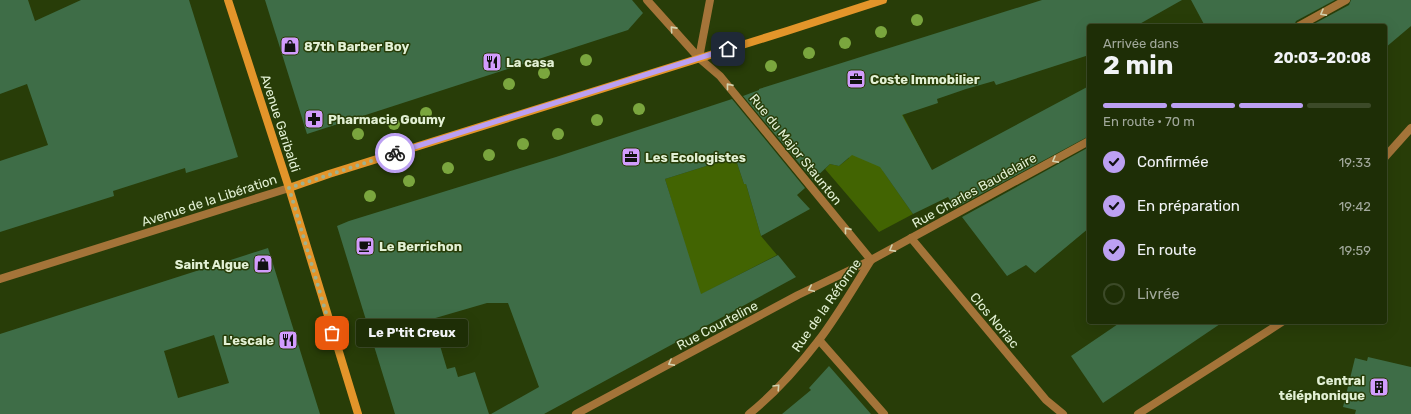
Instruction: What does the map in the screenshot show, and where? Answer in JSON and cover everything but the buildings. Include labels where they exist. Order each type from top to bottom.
[{"type":"main road","name":"Avenue Garibaldi","points":[[228,0],[289,188],[358,414]]},
{"type":"main road","name":"Avenue de la Libération","points":[[289,188],[883,0]]},
{"type":"street","name":"Rue du Major Staunton","points":[[647,0],[699,58],[720,76],[871,260]]},
{"type":"street","points":[[699,58],[710,0]]},
{"type":"street","points":[[1303,24],[1346,0]]},
{"type":"street","points":[[1387,155],[1411,128]]},
{"type":"street","name":"Rue Charles Baudelaire","points":[[871,260],[1087,142]]},
{"type":"street","name":"Avenue de la Libération","points":[[0,279],[289,188]]},
{"type":"street","name":"Clos Noriac","points":[[912,238],[1046,400],[1063,414]]},
{"type":"street","name":"Rue de la Réforme","points":[[749,414],[760,405],[819,340],[871,260]]},
{"type":"street","name":"Rue Courteline","points":[[576,414],[798,295],[871,260]]},
{"type":"street","points":[[1138,414],[1279,324]]},
{"type":"street","points":[[819,340],[884,414]]},
{"type":"green space","points":[[898,106],[921,150],[883,171],[913,214],[879,232],[825,169],[830,164],[839,166],[849,158],[848,150]]},
{"type":"green space","points":[[735,157],[744,184],[746,184],[761,236],[777,255],[700,295],[665,179]]},
{"type":"way so far","points":[[332,333],[289,188],[395,153]]},
{"type":"place","name":"87th Barber Boy","points":[[290,46]]},
{"type":"place","name":"La casa","points":[[492,62]]},
{"type":"place","name":"Coste Immobilier","points":[[856,79]]},
{"type":"place","name":"Pharmacie Goumy","points":[[314,119]]},
{"type":"place","name":"Les Ecologistes","points":[[631,157]]},
{"type":"place","name":"Le Berrichon","points":[[365,246]]},
{"type":"place","name":"Saint Algue","points":[[263,264]]},
{"type":"place","name":"Le P'tit Creux","points":[[332,333]]},
{"type":"place","name":"L'escale","points":[[288,340]]},
{"type":"place","name":"Central téléphonique","points":[[1379,387]]},
{"type":"route","points":[[395,153],[728,49]]}]
